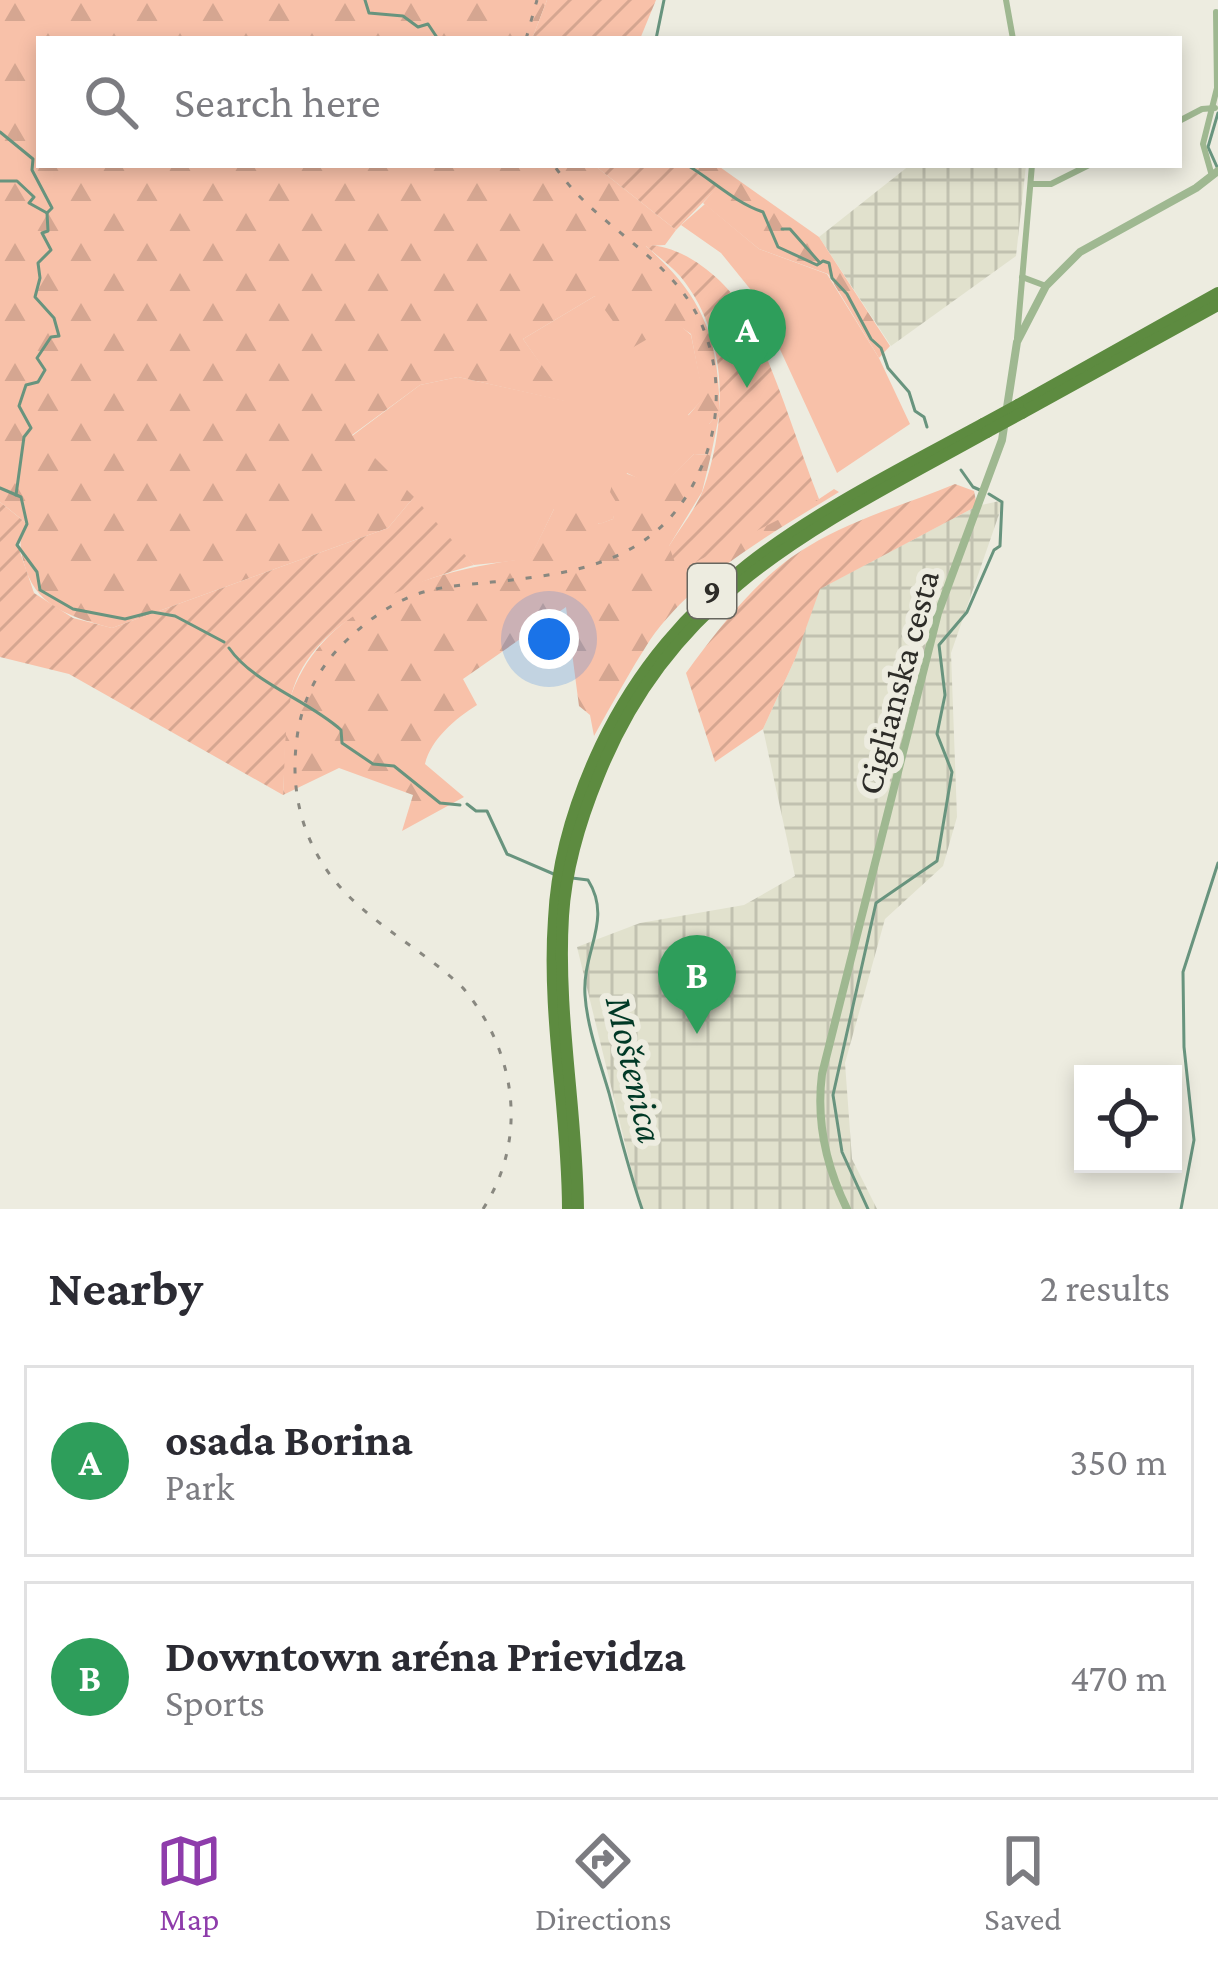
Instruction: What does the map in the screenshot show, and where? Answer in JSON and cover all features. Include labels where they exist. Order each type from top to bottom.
[{"type":"main road","name":"9","points":[[1020,409],[1218,293]]},
{"type":"main road","name":"9","points":[[564,1209],[567,1180],[553,978],[564,865],[580,796],[617,712],[664,642],[748,563],[797,529],[1218,305]]},
{"type":"main road","name":"9","points":[[561,888],[563,998],[578,1209]]},
{"type":"street","points":[[1006,0],[1012,36]]},
{"type":"street","points":[[1017,342],[1046,286],[1091,244],[1216,173],[1203,144],[1215,108],[1216,12]]},
{"type":"street","points":[[1182,120],[1215,108]]},
{"type":"street","name":"Ciglianska cesta","points":[[847,1209],[824,1141],[822,1074],[938,613],[1002,440],[1017,342],[1032,168]]},
{"type":"street","points":[[1031,184],[1051,184],[1083,168]]},
{"type":"street","points":[[1022,278],[1046,286]]},
{"type":"shaded area","points":[[906,168],[1026,168],[1016,256],[891,346],[819,237]]},
{"type":"shaded area","points":[[1004,500],[951,653],[957,817],[943,866],[885,919],[845,1063],[852,1159],[877,1209],[641,1209],[577,947],[640,923],[744,905],[795,876],[763,729],[795,659],[819,589],[977,506]]},
{"type":"green space","points":[[0,0],[547,0],[533,36],[36,36],[36,168],[598,168],[676,230],[665,245],[646,246],[681,283],[704,319],[719,384],[720,411],[709,424],[692,425],[688,416],[703,398],[691,334],[675,323],[632,348],[595,296],[523,339],[568,402],[458,377],[420,385],[352,435],[414,497],[388,528],[112,628],[60,610],[40,594],[26,570],[21,546],[25,522],[0,502]]},
{"type":"green space","points":[[547,0],[656,0],[641,36],[533,36]]},
{"type":"green space","points":[[598,168],[690,168],[718,187],[676,230]]},
{"type":"green space","points":[[689,168],[721,168],[819,237],[890,346],[879,358],[828,274],[759,249],[703,203],[717,187]]},
{"type":"green space","points":[[705,204],[759,249],[827,274],[879,358],[910,424],[837,473],[755,295],[721,253],[681,225]]},
{"type":"green space","points":[[645,245],[690,258],[739,303],[767,359],[819,499],[678,571],[669,546],[700,497],[711,463],[720,408],[719,379],[708,325],[696,299],[680,276]]},
{"type":"green space","points":[[595,296],[676,322],[691,335],[704,398],[688,415],[709,424],[720,411],[711,455],[694,454],[663,486],[627,473],[613,519],[600,524],[554,509],[530,559],[474,565],[352,436],[420,385],[458,377],[566,401],[523,339]]},
{"type":"green space","points":[[694,454],[711,455],[702,492],[669,546],[819,499],[834,489],[839,492],[737,557],[689,596],[650,640],[594,736],[590,715],[579,706],[566,607],[463,679],[477,705],[445,730],[425,764],[464,797],[402,831],[413,795],[339,768],[283,795],[285,730],[292,693],[309,660],[332,633],[359,611],[425,580],[530,558],[554,509],[574,499],[599,524],[613,519],[616,502],[610,492],[616,470],[662,486]]},
{"type":"green space","points":[[955,484],[974,491],[977,506],[820,589],[763,729],[715,762],[686,673],[726,620],[774,571],[809,546]]},
{"type":"green space","points":[[414,497],[474,565],[419,583],[362,611],[316,650],[299,674],[290,702],[283,795],[69,674],[0,657],[0,502],[26,523],[17,543],[34,593],[73,618],[112,628],[388,528]]},
{"type":"waterway","points":[[365,0],[369,13],[403,16],[418,27],[428,24],[436,36]]},
{"type":"waterway","points":[[657,36],[664,0]]},
{"type":"waterway","points":[[1217,167],[1208,147],[1218,113]]},
{"type":"waterway","points":[[0,132],[33,159],[32,170],[52,208],[47,213],[48,231],[42,233],[51,250],[38,263],[35,297],[54,318],[59,336],[51,337],[37,358],[45,370],[38,382],[26,385],[19,406],[31,428],[24,437],[16,495]]},
{"type":"waterway","points":[[691,168],[763,212],[778,247],[817,265],[829,263],[832,278],[847,294],[927,427]]},
{"type":"waterway","points":[[0,181],[17,181],[34,197],[29,203],[47,213]]},
{"type":"waterway","points":[[782,229],[790,229],[820,263]]},
{"type":"waterway","points":[[961,470],[980,490]]},
{"type":"waterway","name":"Moštenica","points":[[0,488],[21,497],[27,524],[17,545],[37,572],[40,590],[73,609],[125,619],[152,612],[175,616],[224,642]]},
{"type":"waterway","points":[[868,1209],[842,1152],[833,1095],[876,903],[937,861],[952,772],[937,734],[945,695],[939,645],[967,612],[1000,546],[1002,502],[989,494]]},
{"type":"waterway","name":"Moštenica","points":[[229,648],[252,672],[341,730],[342,743],[373,764],[394,766],[440,803],[460,805]]},
{"type":"waterway","name":"Moštenica","points":[[467,804],[476,811],[487,811],[507,854],[556,875]]},
{"type":"waterway","points":[[1181,1209],[1194,1140],[1184,1047],[1183,972],[1218,863]]},
{"type":"waterway","name":"Moštenica","points":[[572,878],[588,880],[598,909],[585,979],[586,1007],[642,1209]]},
{"type":"railway","points":[[527,36],[537,0]]},
{"type":"railway","points":[[483,1209],[498,1182],[511,1124],[505,1067],[495,1039],[463,988],[361,907],[331,876],[305,828],[295,757],[302,714],[316,679],[338,649],[372,619],[431,590],[560,573],[620,554],[669,518],[689,492],[705,458],[716,411],[716,379],[710,348],[692,307],[676,284],[571,188],[556,168]]},
{"type":"place","name":"osada Borina","points":[[747,388]]},
{"type":"place","name":"Downtown aréna Prievidza","points":[[697,1034]]}]
